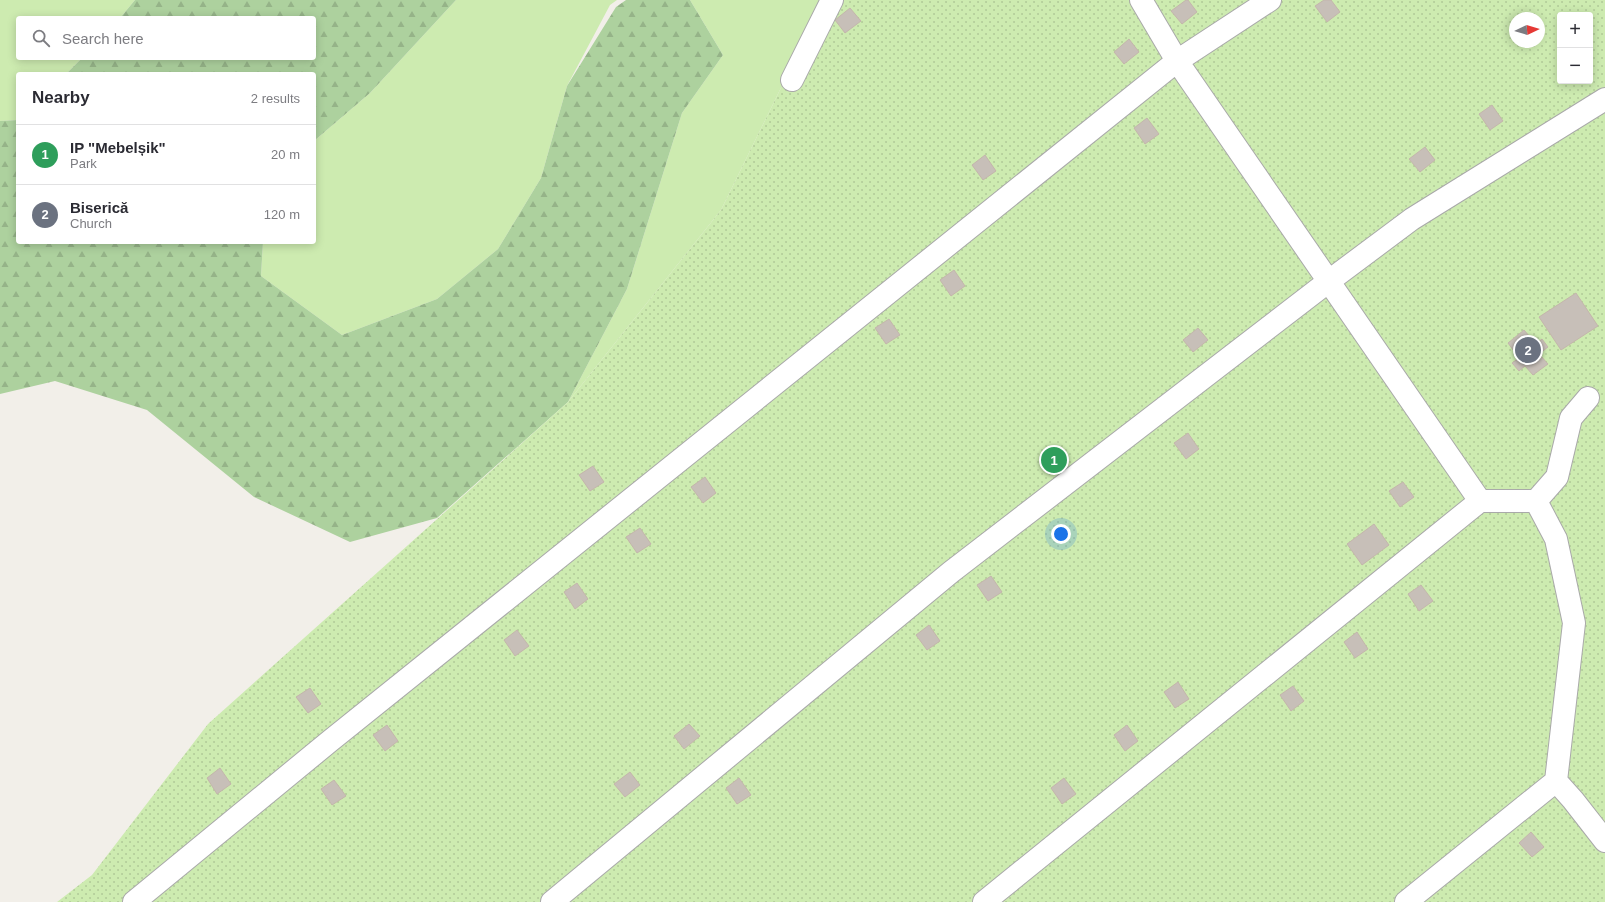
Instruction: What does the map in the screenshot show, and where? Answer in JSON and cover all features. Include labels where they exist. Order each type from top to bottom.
[{"type":"street","points":[[792,80],[832,0]]},
{"type":"street","points":[[1141,0],[1177,61],[1480,501]]},
{"type":"street","points":[[134,902],[330,741],[1177,61],[1270,0]]},
{"type":"street","points":[[552,902],[951,572],[1329,281],[1412,219],[1605,98]]},
{"type":"street","points":[[984,902],[1480,501],[1536,501],[1557,477],[1571,418],[1588,398]]},
{"type":"street","points":[[1406,902],[1556,781],[1574,623],[1556,539],[1536,501]]},
{"type":"street","points":[[1556,781],[1605,841]]},
{"type":"green space","points":[[0,0],[135,0],[122,16],[16,16],[16,60],[80,60],[68,72],[16,72],[16,120],[0,121]]},
{"type":"green space","points":[[135,0],[456,0],[370,93],[316,139],[316,72],[68,72],[80,60],[316,60],[316,16],[122,16]]},
{"type":"green space","points":[[456,0],[617,0],[610,5],[567,86],[541,178],[498,249],[437,299],[342,335],[261,276],[263,244],[316,244],[316,139],[370,93]]},
{"type":"green space","points":[[626,0],[690,0],[723,55],[682,113],[627,289],[568,402],[437,518],[350,542],[254,497],[147,410],[55,381],[0,394],[0,121],[16,120],[16,244],[263,244],[261,276],[342,335],[437,299],[498,249],[541,178],[567,86],[616,7]]},
{"type":"green space","points":[[690,0],[824,0],[721,210],[568,402],[627,289],[682,113],[723,55]]},
{"type":"green space","points":[[824,0],[1605,0],[1605,902],[57,902],[92,875],[208,724],[568,402],[721,210]]},
{"type":"building","points":[[1188,0],[1197,12],[1182,24],[1171,11]]},
{"type":"building","points":[[1324,0],[1331,0],[1340,12],[1327,22],[1315,6]]},
{"type":"building","points":[[850,8],[861,21],[845,33],[835,20]]},
{"type":"building","points":[[1129,39],[1139,52],[1124,64],[1114,52]]},
{"type":"building","points":[[1492,105],[1503,121],[1490,130],[1479,114]]},
{"type":"building","points":[[1147,118],[1159,134],[1145,144],[1134,128]]},
{"type":"building","points":[[1425,147],[1435,160],[1420,172],[1409,159]]},
{"type":"building","points":[[985,155],[996,171],[983,180],[972,165]]},
{"type":"building","points":[[954,270],[965,286],[951,296],[940,280]]},
{"type":"building","points":[[1576,293],[1598,326],[1561,350],[1539,317]]},
{"type":"building","points":[[889,319],[900,335],[886,344],[875,328]]},
{"type":"building","points":[[1198,328],[1208,340],[1193,352],[1183,340]]},
{"type":"building","points":[[1524,330],[1536,344],[1542,339],[1548,347],[1539,354],[1548,364],[1533,375],[1525,366],[1519,371],[1512,363],[1519,358],[1508,343]]},
{"type":"building","points":[[1188,433],[1199,449],[1186,459],[1174,443]]},
{"type":"building","points":[[593,466],[604,482],[590,491],[579,475]]},
{"type":"building","points":[[705,477],[716,493],[703,503],[691,487]]},
{"type":"building","points":[[1403,482],[1414,497],[1400,507],[1389,491]]},
{"type":"building","points":[[1374,524],[1389,545],[1362,565],[1347,544]]},
{"type":"building","points":[[640,528],[651,544],[637,553],[626,537]]},
{"type":"building","points":[[991,576],[1002,592],[988,601],[977,585]]},
{"type":"building","points":[[577,583],[588,599],[575,609],[564,592]]},
{"type":"building","points":[[1421,585],[1433,601],[1419,611],[1408,594]]},
{"type":"building","points":[[929,625],[940,641],[927,650],[916,635]]},
{"type":"building","points":[[517,630],[529,646],[515,656],[504,640]]},
{"type":"building","points":[[1357,632],[1368,649],[1355,658],[1344,642]]},
{"type":"building","points":[[1178,682],[1189,699],[1175,708],[1164,692]]},
{"type":"building","points":[[1293,686],[1304,701],[1291,711],[1280,695]]},
{"type":"building","points":[[310,688],[321,704],[308,713],[296,697]]},
{"type":"building","points":[[689,724],[700,736],[684,749],[674,736]]},
{"type":"building","points":[[387,725],[398,741],[385,751],[373,735]]},
{"type":"building","points":[[1127,725],[1138,741],[1125,751],[1114,735]]},
{"type":"building","points":[[220,768],[231,784],[217,794],[207,778]]},
{"type":"building","points":[[630,772],[640,785],[625,797],[614,784]]},
{"type":"building","points":[[739,778],[751,795],[737,804],[726,788]]},
{"type":"building","points":[[1064,778],[1076,794],[1062,804],[1051,788]]},
{"type":"building","points":[[334,780],[346,796],[332,805],[321,789]]},
{"type":"building","points":[[1531,832],[1544,847],[1532,857],[1519,843]]},
{"type":"place","name":"Biserică","points":[[1528,350]]},
{"type":"place","name":"IP \"Mebelșik\"","points":[[1054,460]]}]
